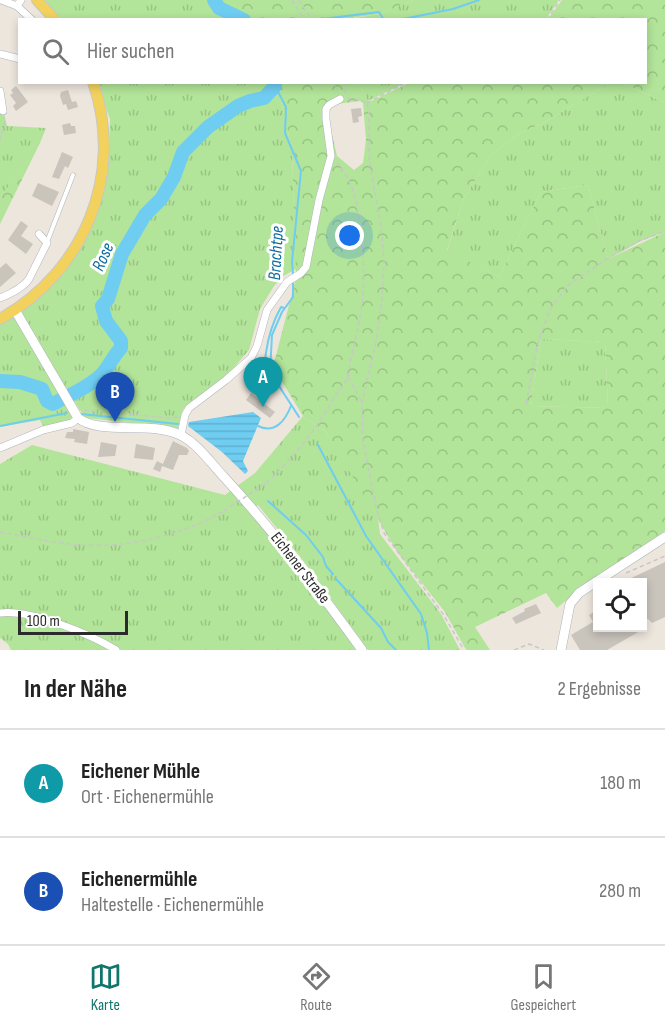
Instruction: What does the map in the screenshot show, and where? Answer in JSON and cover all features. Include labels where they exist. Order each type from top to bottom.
[{"type":"main road","points":[[36,0],[53,18]]},
{"type":"main road","points":[[0,319],[36,295],[51,281],[76,248],[86,229],[97,196],[105,138],[101,108],[94,84]]},
{"type":"main road","points":[[15,310],[78,418],[92,426],[158,429],[181,435]]},
{"type":"main road","name":"Eichener Straße","points":[[181,435],[202,453],[277,537],[362,650]]},
{"type":"main road","points":[[561,650],[570,604],[579,593],[665,537]]},
{"type":"street","points":[[1,0],[19,3],[30,18]]},
{"type":"street","points":[[0,54],[18,58]]},
{"type":"street","points":[[0,91],[3,111]]},
{"type":"street","points":[[181,435],[185,415],[194,403],[251,358],[257,346],[267,310],[290,278],[304,270],[331,156],[325,114],[329,105],[340,99]]},
{"type":"street","points":[[0,298],[26,284],[47,243],[39,234]]},
{"type":"street","points":[[26,284],[36,295]]},
{"type":"street","points":[[0,448],[43,430],[72,423],[78,418]]},
{"type":"street","points":[[0,613],[7,612],[40,618],[103,642],[116,650]]},
{"type":"lane","points":[[47,243],[73,175]]},
{"type":"path","points":[[292,0],[304,18]]},
{"type":"path","points":[[299,0],[311,18]]},
{"type":"path","points":[[548,18],[560,0]]},
{"type":"path","points":[[335,84],[340,99]]},
{"type":"path","points":[[340,99],[346,89],[344,84]]},
{"type":"path","points":[[366,103],[403,84]]},
{"type":"path","points":[[340,99],[357,99],[366,103]]},
{"type":"path","points":[[366,103],[369,114],[369,157],[384,259],[376,342],[362,402],[363,442],[377,511],[384,533],[444,614],[464,650]]},
{"type":"path","points":[[0,140],[5,122],[3,111]]},
{"type":"path","points":[[0,532],[84,545],[136,542],[195,526],[224,512],[266,483],[297,453],[348,377],[349,363],[360,326],[365,258],[356,196],[348,177],[331,156]]},
{"type":"path","points":[[526,404],[538,342],[550,310],[567,286],[610,257],[639,241],[665,231]]},
{"type":"path","points":[[348,377],[362,402]]},
{"type":"path","points":[[69,405],[169,418],[185,415]]},
{"type":"path","points":[[621,575],[665,555]]},
{"type":"path","points":[[514,650],[529,644],[544,650]]},
{"type":"green space","points":[[42,0],[218,0],[237,18],[61,18]]},
{"type":"green space","points":[[218,0],[413,0],[380,14],[350,18],[236,18]]},
{"type":"green space","points":[[413,0],[559,0],[547,18],[355,18],[380,14]]},
{"type":"green space","points":[[562,0],[665,0],[665,103],[625,84],[647,84],[647,18],[549,18]]},
{"type":"green space","points":[[97,84],[277,84],[292,150],[296,269],[285,275],[274,286],[260,309],[249,350],[225,378],[183,409],[178,428],[86,418],[20,312],[40,297],[67,265],[101,194],[109,151],[110,119]]},
{"type":"green space","points":[[277,84],[359,84],[369,102],[407,84],[608,84],[543,123],[518,134],[491,155],[464,198],[447,250],[499,277],[541,192],[588,185],[608,259],[665,232],[665,531],[593,578],[557,608],[546,593],[475,627],[490,650],[467,650],[445,612],[398,553],[326,432],[303,416],[273,367],[296,278],[292,150]],"holes":[[[360,101],[363,103],[366,140],[363,163],[354,170],[337,156],[328,117],[329,109],[336,104]],[[541,339],[605,342],[608,408],[531,406]]]},
{"type":"green space","points":[[359,84],[403,84],[368,101]]},
{"type":"green space","points":[[608,84],[625,84],[665,103],[665,232],[641,241],[608,259],[588,185],[541,192],[499,277],[447,251],[464,198],[491,155],[518,134],[543,123]]},
{"type":"green space","points":[[0,96],[7,126],[46,128],[40,143],[0,199]]},
{"type":"green space","points":[[38,142],[40,143],[0,224],[0,199]]},
{"type":"green space","points":[[14,316],[73,416],[70,420],[43,426],[40,420],[0,427],[0,323]]},
{"type":"green space","points":[[541,339],[605,342],[608,408],[531,406]]},
{"type":"green space","points":[[303,416],[326,432],[378,517],[380,534],[441,614],[460,650],[368,650],[301,558],[258,505],[253,509],[359,650],[11,650],[8,644],[0,638],[0,464],[32,445],[225,495],[255,473]]},
{"type":"water","points":[[253,412],[261,418],[243,461],[248,471],[245,474],[222,452],[188,426],[189,422]]},
{"type":"building","points":[[16,86],[28,102],[16,111],[13,106],[16,103],[10,95],[13,93],[11,90]]},
{"type":"building","points":[[68,90],[72,102],[76,101],[78,107],[68,110],[66,104],[63,105],[60,96],[61,92]]},
{"type":"building","points":[[361,108],[362,116],[358,117],[359,122],[353,123],[351,109]]},
{"type":"building","points":[[70,123],[71,126],[75,126],[76,133],[64,135],[62,125]]},
{"type":"building","points":[[62,152],[73,157],[68,168],[65,166],[59,179],[52,177]]},
{"type":"building","points":[[38,183],[59,192],[52,206],[32,196]]},
{"type":"building","points":[[21,221],[28,226],[21,236],[33,244],[26,254],[8,240]]},
{"type":"building","points":[[6,263],[16,273],[0,287],[0,268]]},
{"type":"building","points":[[251,393],[275,412],[270,418],[246,400]]},
{"type":"building","points":[[73,429],[89,432],[87,444],[65,438],[67,432],[73,432]]},
{"type":"building","points":[[173,441],[189,451],[187,455],[179,455],[173,470],[162,466],[160,472],[153,469],[157,461],[163,464]]},
{"type":"building","points":[[101,442],[117,445],[115,456],[98,457]]},
{"type":"building","points":[[136,444],[155,448],[153,460],[134,458]]},
{"type":"building","points":[[665,562],[665,617],[652,623],[647,619],[647,578],[631,578]]},
{"type":"building","points":[[536,604],[541,613],[516,624],[512,618]]},
{"type":"building","points":[[593,622],[593,632],[638,632],[607,650],[580,650],[571,635]]},
{"type":"waterway","name":"Brachtpe","points":[[214,0],[219,8],[240,18]]},
{"type":"waterway","points":[[408,18],[453,9],[479,0]]},
{"type":"waterway","points":[[330,18],[379,12],[383,18]]},
{"type":"waterway","name":"Rose","points":[[0,381],[20,382],[42,389],[47,401],[53,404],[84,388],[101,375],[121,348],[121,341],[106,321],[102,306],[108,299],[122,254],[145,215],[161,199],[174,177],[183,152],[208,127],[238,106],[264,98],[274,84]]},
{"type":"waterway","name":"Brachtpe","points":[[275,86],[286,107],[285,133],[301,171],[292,262],[293,275]]},
{"type":"waterway","name":"Brachtpe","points":[[293,281],[293,297],[282,312],[272,335],[270,372],[299,417]]},
{"type":"waterway","points":[[264,404],[264,366],[268,342],[275,318],[281,307],[284,308]]},
{"type":"waterway","points":[[258,426],[269,428],[279,425],[291,406]]},
{"type":"waterway","points":[[0,426],[67,413]]},
{"type":"waterway","points":[[81,414],[178,424]]},
{"type":"waterway","name":"Brachtpe","points":[[318,445],[366,536],[421,614],[429,650]]},
{"type":"waterway","points":[[268,501],[306,535],[333,574]]},
{"type":"waterway","points":[[336,579],[381,628],[388,642],[396,650]]},
{"type":"place","name":"Eichener Mühle","points":[[263,407]]},
{"type":"place","name":"Eichenermühle","points":[[115,422]]}]
